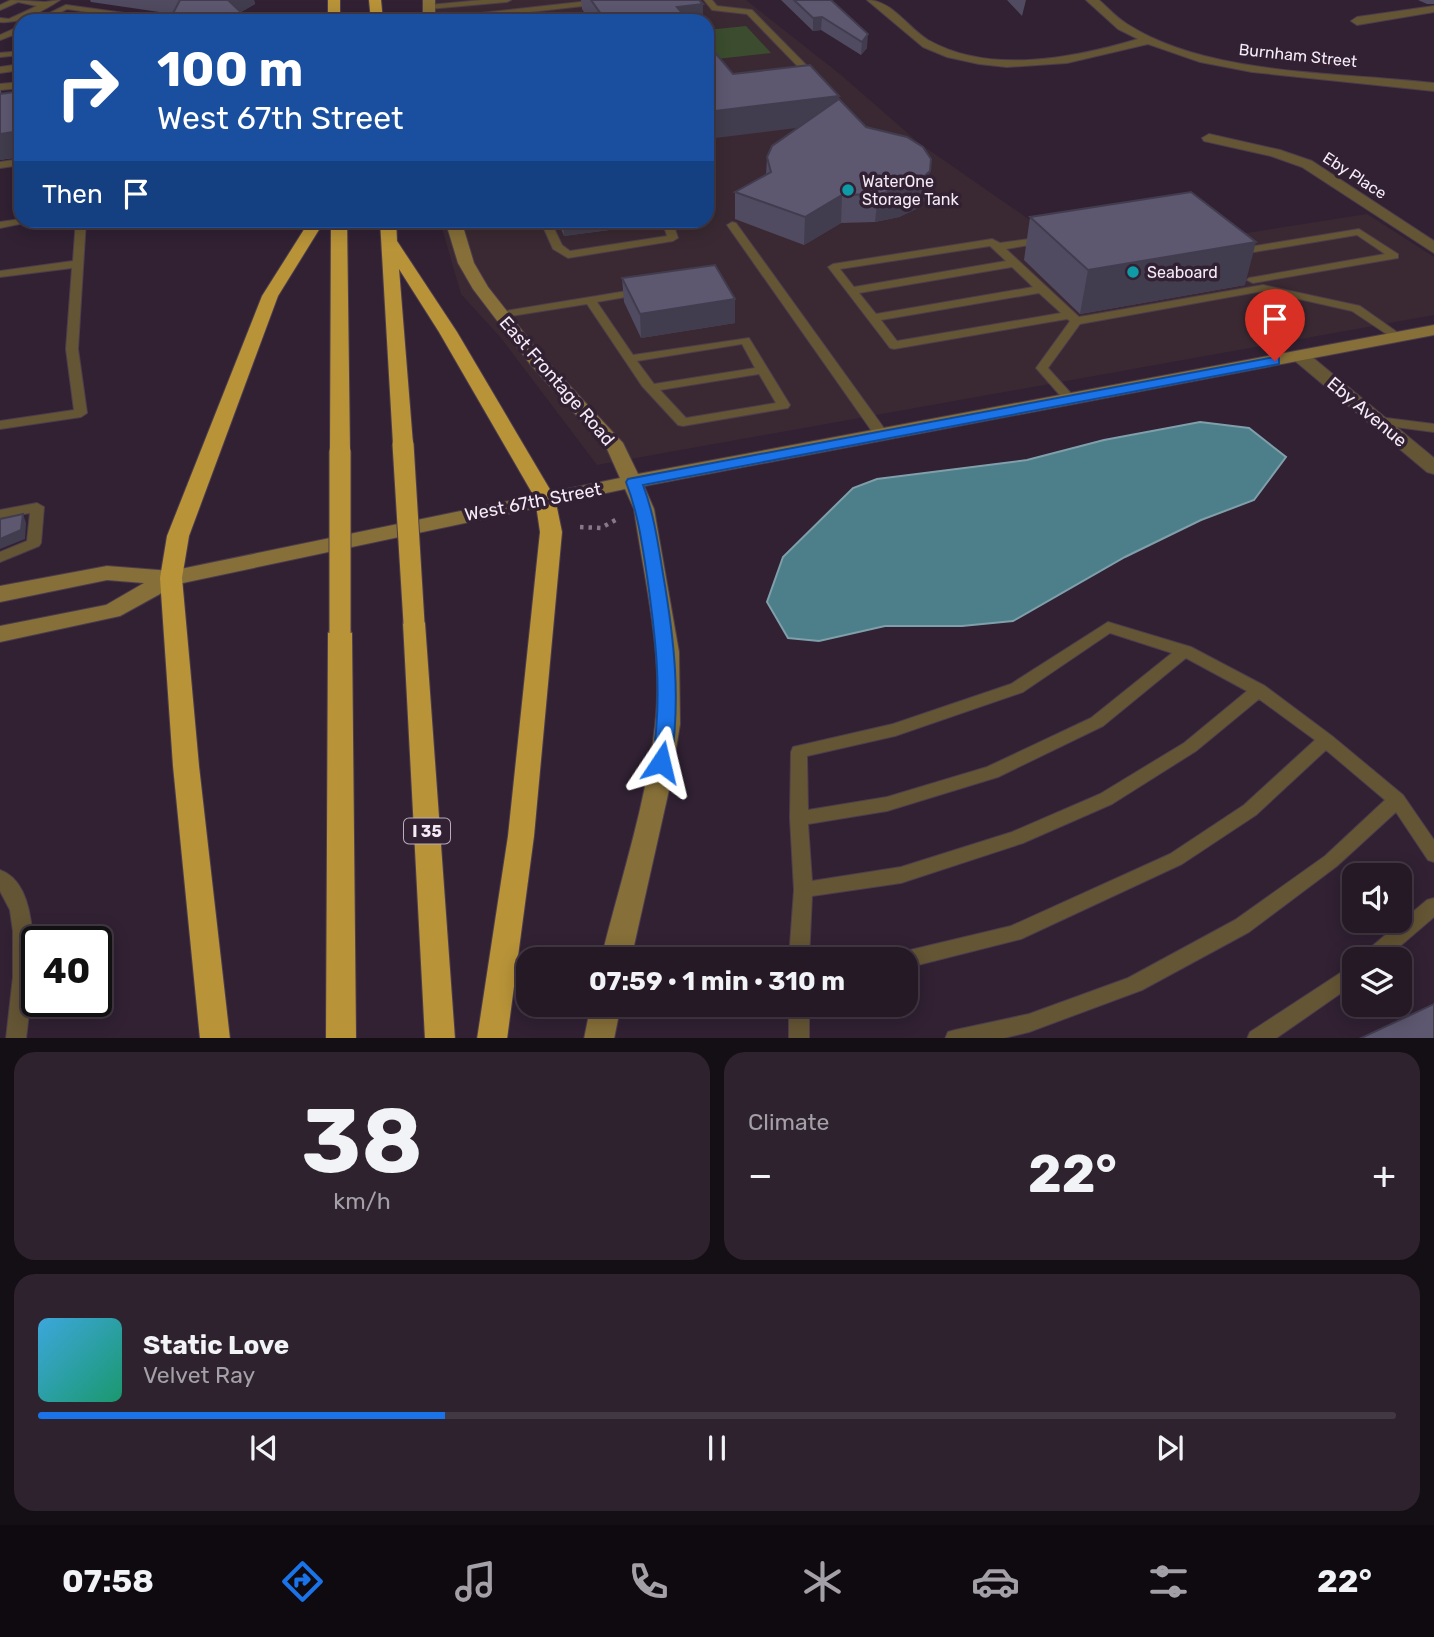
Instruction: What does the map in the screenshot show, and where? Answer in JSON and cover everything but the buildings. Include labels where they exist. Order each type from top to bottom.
[{"type":"highway","points":[[215,1038],[186,766],[171,578],[178,536],[270,296],[313,228]]},
{"type":"highway","points":[[339,228],[341,1038]]},
{"type":"highway","points":[[389,230],[545,498],[551,532],[521,836],[492,1038]]},
{"type":"highway","name":"I 35","points":[[389,230],[440,1038]]},
{"type":"street","points":[[873,0],[922,41],[947,53],[969,58],[997,62],[1044,61],[1081,57],[1149,40]]},
{"type":"street","name":"Burnham Street","points":[[1085,0],[1092,0],[1104,16],[1149,40],[1190,55],[1247,68],[1434,87]]},
{"type":"street","points":[[1357,20],[1434,9]]},
{"type":"street","name":"Eby Place","points":[[1209,138],[1275,153],[1307,164],[1434,248]]},
{"type":"street","name":"East Frontage Road","points":[[455,228],[466,263],[499,315],[616,447],[644,509],[667,652],[668,724],[658,781],[619,947]]},
{"type":"street","name":"West 67th Street","points":[[0,594],[107,573],[171,578],[545,498],[1434,330]]},
{"type":"street","name":"Eby Avenue","points":[[1300,356],[1434,468]]},
{"type":"street","name":"West 67th Street","points":[[0,634],[112,611],[171,578]]},
{"type":"street","points":[[599,1038],[603,1017]]},
{"type":"lane","points":[[0,8],[17,0],[110,14]]},
{"type":"lane","points":[[25,14],[56,0]]},
{"type":"lane","points":[[429,3],[507,0]]},
{"type":"lane","points":[[506,14],[563,10],[595,1],[619,0]]},
{"type":"lane","points":[[708,0],[715,8],[749,12],[822,87]]},
{"type":"lane","points":[[52,14],[66,7]]},
{"type":"lane","points":[[732,225],[881,434]]},
{"type":"lane","points":[[0,425],[80,413],[72,349],[80,228]]},
{"type":"lane","points":[[549,228],[557,247],[568,255],[673,238],[670,228]]},
{"type":"lane","points":[[1231,263],[1221,255],[1359,232],[1394,256],[1253,280]]},
{"type":"lane","points":[[998,247],[1051,238]]},
{"type":"lane","points":[[1072,318],[992,242],[833,267],[894,345],[1072,318],[1263,288],[1356,308],[1398,337]]},
{"type":"lane","points":[[851,290],[1014,263]]},
{"type":"lane","points":[[0,274],[78,264]]},
{"type":"lane","points":[[1242,272],[1263,288]]},
{"type":"lane","points":[[873,318],[1041,289]]},
{"type":"lane","points":[[499,315],[653,290]]},
{"type":"lane","points":[[590,300],[629,359],[650,388],[683,422],[784,405],[745,340],[629,359]]},
{"type":"lane","points":[[1070,399],[1042,368],[1072,318]]},
{"type":"lane","points":[[650,388],[763,370]]},
{"type":"lane","points":[[1378,421],[1434,428]]},
{"type":"lane","points":[[0,514],[37,507],[34,544],[0,557]]},
{"type":"lane","points":[[800,947],[803,890],[799,752],[895,730],[1017,688],[1108,627],[1185,651],[1259,690],[1326,740],[1397,800],[1434,855]]},
{"type":"lane","points":[[799,818],[887,804],[992,772],[1097,722],[1185,651]]},
{"type":"lane","points":[[803,890],[901,875],[1017,838],[1106,799],[1190,747],[1259,690]]},
{"type":"lane","points":[[918,957],[1014,933],[1176,859],[1250,810],[1326,740]]},
{"type":"lane","points":[[955,1038],[1029,1023],[1147,977],[1242,926],[1331,861],[1397,800]]},
{"type":"lane","points":[[0,878],[13,892],[22,917],[24,933],[16,1038]]},
{"type":"lane","points":[[1385,947],[1434,906]]},
{"type":"lane","points":[[1257,1038],[1342,981]]},
{"type":"lane","points":[[799,1017],[799,1038]]},
{"type":"path","points":[[580,527],[595,530],[609,527],[619,518]]},
{"type":"shaded area","points":[[426,0],[746,0],[841,75],[919,143],[1030,220],[1228,236],[1367,214],[1434,257],[1434,315],[597,465],[501,338],[461,294],[442,228],[714,228],[714,14],[426,14]]},
{"type":"shaded area","points":[[746,26],[771,53],[714,59],[714,29]]},
{"type":"shaded area","points":[[1200,422],[1249,428],[1286,457],[1254,500],[1201,520],[1125,557],[1013,621],[962,626],[885,626],[819,641],[788,638],[767,602],[783,557],[853,488],[877,479],[1027,460],[1104,440]]},
{"type":"place","name":"WaterOne Storage Tank","points":[[848,190]]},
{"type":"place","name":"Seaboard","points":[[1133,272]]},
{"type":"route","points":[[661,762],[668,724],[667,652],[644,509],[634,482],[1275,361]]}]
